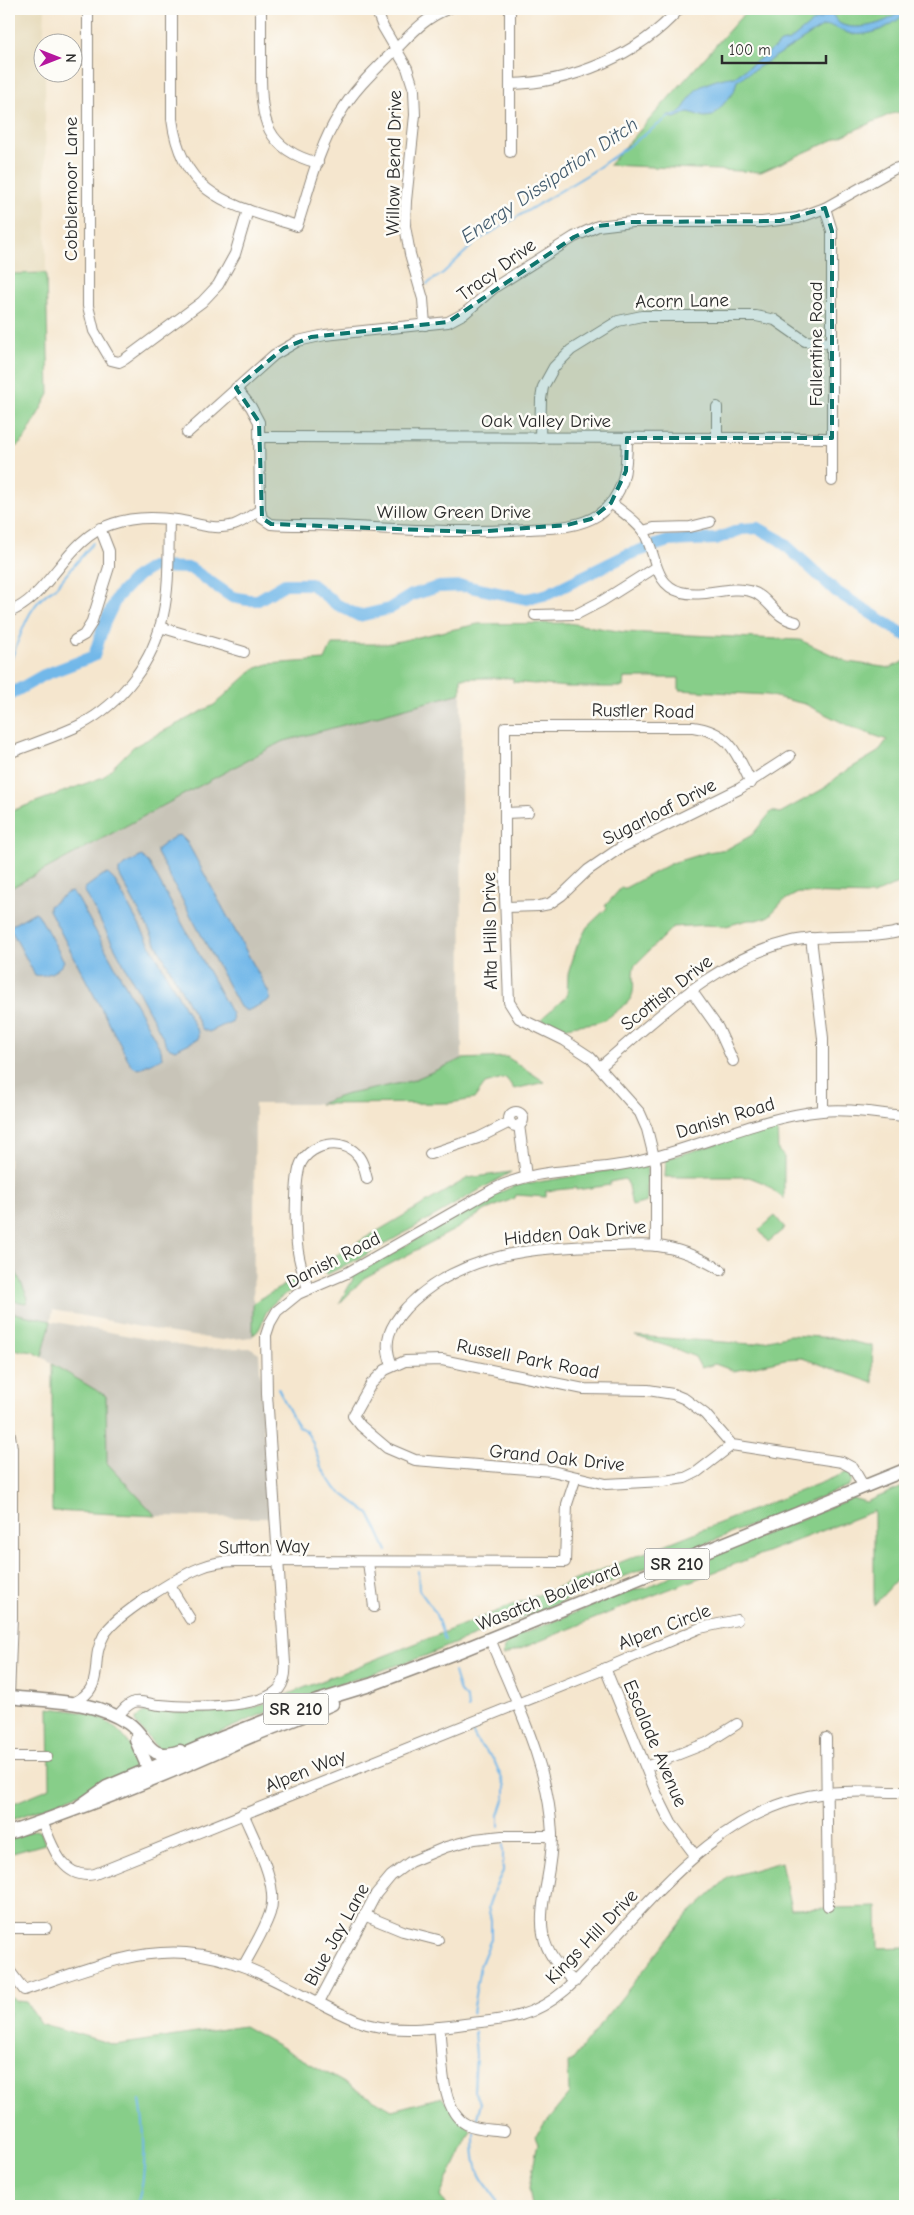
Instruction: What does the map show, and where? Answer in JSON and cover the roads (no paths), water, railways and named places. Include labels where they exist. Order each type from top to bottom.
[{"type":"main road","name":"Wasatch Boulevard","points":[[9,1697],[73,1703],[100,1708],[131,1725],[148,1747],[161,1753],[174,1753],[227,1741],[312,1713],[370,1685],[490,1639],[905,1470]]},
{"type":"main road","name":"Wasatch Boulevard","points":[[117,1717],[136,1740],[151,1774],[200,1760],[227,1741]]},
{"type":"main road","name":"SR 210","points":[[9,1833],[80,1806],[107,1787],[151,1774]]},
{"type":"street","name":"Cobblemoor Lane","points":[[88,9],[88,306],[90,318],[100,343],[114,362],[125,359],[210,294],[230,265],[248,210]]},
{"type":"street","points":[[172,9],[172,119],[178,149],[191,173],[204,188],[222,200],[297,226],[330,132],[348,100],[396,50],[432,17],[448,9]]},
{"type":"street","points":[[261,9],[261,98],[264,118],[270,132],[281,144],[294,154],[318,163]]},
{"type":"street","name":"Willow Bend Drive","points":[[376,9],[383,27],[411,78],[416,102],[406,201],[406,226],[410,254],[423,299],[425,326]]},
{"type":"street","points":[[510,9],[510,152]]},
{"type":"street","points":[[510,84],[543,80],[592,67],[615,58],[656,32],[679,9]]},
{"type":"street","name":"Tracy Drive","points":[[187,433],[274,355],[298,341],[325,335],[425,326],[448,322],[458,318],[503,282],[574,237],[598,226],[632,222],[780,221],[798,218],[825,208],[894,169],[905,166]]},
{"type":"street","name":"Fallentine Road","points":[[825,208],[832,231],[832,481]]},
{"type":"street","name":"Acorn Lane","points":[[540,438],[543,387],[554,367],[571,350],[618,321],[642,316],[756,316],[775,320],[805,341],[832,343]]},
{"type":"street","points":[[9,612],[24,604],[84,540],[100,528],[125,521],[168,520],[202,526],[223,527],[234,525],[260,510],[261,437],[259,422],[256,414],[236,388]]},
{"type":"street","points":[[717,407],[717,438]]},
{"type":"street","name":"Oak Valley Drive","points":[[261,437],[832,438]]},
{"type":"street","name":"Willow Green Drive","points":[[260,510],[262,518],[271,524],[474,532],[567,525],[591,519],[611,503],[619,492],[626,471],[627,438]]},
{"type":"street","points":[[611,503],[644,534],[662,580],[675,590],[693,594],[740,590],[752,591],[761,597],[780,617],[796,622]]},
{"type":"street","points":[[9,753],[81,724],[112,702],[137,676],[153,647],[160,627],[168,579],[168,520]]},
{"type":"street","points":[[644,534],[654,528],[690,527],[710,522]]},
{"type":"street","points":[[75,640],[84,635],[91,624],[108,567],[109,551],[100,528]]},
{"type":"street","points":[[535,614],[577,614],[602,601],[656,567]]},
{"type":"street","points":[[160,627],[244,652]]},
{"type":"street","name":"Rustler Road","points":[[506,727],[692,726],[707,729],[728,741],[751,783]]},
{"type":"street","name":"Alta Hills Drive","points":[[506,727],[507,992],[513,1011],[526,1023],[576,1046],[600,1066],[640,1113],[647,1129],[654,1157]]},
{"type":"street","name":"Sugarloaf Drive","points":[[506,907],[549,904],[562,895],[588,870],[620,848],[751,783],[790,756]]},
{"type":"street","points":[[505,813],[528,812]]},
{"type":"street","name":"Scottish Drive","points":[[600,1066],[691,990],[753,953],[792,941],[811,938],[885,934],[905,930]]},
{"type":"street","points":[[811,938],[823,1038],[823,1110]]},
{"type":"street","points":[[691,990],[714,1021],[733,1061]]},
{"type":"street","name":"Danish Road","points":[[117,1717],[128,1705],[136,1702],[173,1706],[221,1706],[267,1697],[278,1689],[284,1680],[285,1667],[267,1394],[266,1336],[270,1323],[277,1311],[308,1289],[347,1273],[492,1190],[526,1176],[621,1165],[712,1141],[776,1118],[823,1110],[905,1116]]},
{"type":"street","points":[[430,1154],[514,1124],[526,1176]]},
{"type":"street","points":[[308,1289],[297,1250],[297,1180],[302,1163],[308,1154],[316,1148],[326,1145],[344,1146],[358,1156],[367,1179]]},
{"type":"street","name":"Hidden Oak Drive","points":[[392,1365],[387,1350],[387,1340],[396,1319],[412,1302],[439,1282],[468,1266],[493,1257],[517,1252],[582,1246],[656,1246],[656,1165],[654,1157]]},
{"type":"street","points":[[656,1246],[684,1252],[721,1270]]},
{"type":"street","name":"Russell Park Road","points":[[392,1365],[417,1359],[442,1360],[584,1389],[648,1390],[666,1393],[685,1400],[700,1410],[732,1445]]},
{"type":"street","name":"Grand Oak Drive","points":[[392,1365],[371,1384],[353,1416],[361,1426],[388,1448],[415,1460],[552,1471],[606,1484],[676,1480],[697,1472],[732,1445]]},
{"type":"street","points":[[9,1429],[12,1448],[9,1697]]},
{"type":"street","points":[[732,1445],[842,1462],[853,1468],[864,1487]]},
{"type":"street","name":"Sutton Way","points":[[73,1703],[90,1692],[94,1681],[98,1647],[108,1628],[117,1619],[169,1585],[192,1572],[214,1563],[230,1561],[368,1562],[468,1566],[565,1562],[567,1504],[576,1477]]},
{"type":"street","points":[[368,1562],[374,1607]]},
{"type":"street","points":[[169,1585],[190,1619]]},
{"type":"street","name":"Alpen Circle","points":[[605,1668],[700,1628],[736,1620]]},
{"type":"street","points":[[490,1639],[542,1772],[548,1800],[552,1836],[550,1867],[542,1906],[543,1937],[547,1951],[575,1982]]},
{"type":"street","name":"Alpen Way","points":[[42,1821],[62,1863],[74,1874],[88,1875],[605,1668]]},
{"type":"street","name":"Escalade Avenue","points":[[605,1668],[671,1823],[695,1855]]},
{"type":"street","points":[[646,1768],[707,1743],[737,1724]]},
{"type":"street","points":[[826,1738],[828,1906]]},
{"type":"street","points":[[9,1757],[47,1757]]},
{"type":"street","name":"Kings Hill Drive","points":[[9,1970],[24,1990],[100,1964],[140,1955],[186,1953],[209,1956],[244,1966],[356,2020],[376,2026],[396,2029],[439,2027],[522,2015],[552,2002],[575,1982],[646,1903],[695,1855],[740,1824],[784,1802],[826,1793],[905,1792]]},
{"type":"street","points":[[243,1813],[268,1876],[272,1894],[270,1912],[244,1966]]},
{"type":"street","name":"Blue Jay Lane","points":[[319,2002],[376,1894],[392,1876],[410,1862],[461,1842],[489,1836],[552,1836]]},
{"type":"street","points":[[364,1915],[403,1931],[438,1940]]},
{"type":"street","points":[[9,1928],[46,1928]]},
{"type":"street","points":[[439,2027],[446,2091],[458,2116],[468,2126],[504,2131]]},
{"type":"water","points":[[901,9],[905,9],[905,13],[900,18],[881,30],[866,34],[852,34],[830,26],[822,27],[737,81],[734,92],[713,116],[704,117],[689,112],[675,118],[668,117],[668,115],[681,111],[697,89],[713,81],[735,77],[781,43],[789,41],[813,22],[831,14],[839,23],[846,26],[863,27],[890,18]]},
{"type":"water","points":[[180,835],[187,842],[269,993],[270,1000],[247,1011],[240,1007],[157,853],[157,849],[175,836]]},
{"type":"water","points":[[142,856],[149,863],[232,1014],[233,1021],[209,1032],[202,1029],[119,874],[119,870],[124,865]]},
{"type":"water","points":[[108,874],[115,881],[198,1032],[198,1039],[175,1050],[168,1047],[85,892],[85,888],[103,875]]},
{"type":"water","points":[[72,892],[78,899],[161,1050],[162,1058],[138,1069],[131,1065],[49,910],[49,906],[67,893]]},
{"type":"water","points":[[35,912],[38,914],[64,961],[56,970],[39,976],[35,975],[10,928]]},
{"type":"waterway","name":"Energy Dissipation Ditch","points":[[427,284],[443,273],[477,241],[592,172],[669,117]]},
{"type":"waterway","points":[[9,695],[44,675],[94,656],[104,624],[117,597],[136,577],[152,567],[190,568],[232,597],[248,600],[258,600],[285,584],[311,584],[336,604],[359,616],[389,609],[412,595],[438,587],[465,586],[527,599],[548,594],[627,555],[668,541],[716,539],[742,529],[758,528],[780,540],[837,592],[905,635]]},
{"type":"waterway","name":"Energy Dissipation Ditch","points":[[9,665],[21,633],[37,603],[55,588],[93,543]]},
{"type":"waterway","points":[[278,1388],[298,1426],[306,1431],[312,1441],[321,1467],[336,1489],[369,1514],[387,1551]]},
{"type":"waterway","points":[[418,1571],[419,1590],[435,1612],[445,1640]]},
{"type":"waterway","points":[[454,1672],[460,1692],[467,1699],[468,1709]]},
{"type":"waterway","points":[[472,1732],[478,1743],[494,1760],[505,1786],[505,1797],[499,1815],[499,1826]]},
{"type":"waterway","points":[[472,2013],[480,1966],[491,1939],[491,1920],[488,1907],[503,1871],[503,1844]]},
{"type":"waterway","points":[[474,2032],[476,2055],[474,2092],[481,2102],[475,2125]]},
{"type":"waterway","points":[[136,2206],[140,2195],[144,2168],[144,2139],[140,2100]]},
{"type":"waterway","points":[[474,2132],[478,2170],[495,2197],[497,2206]]}]
